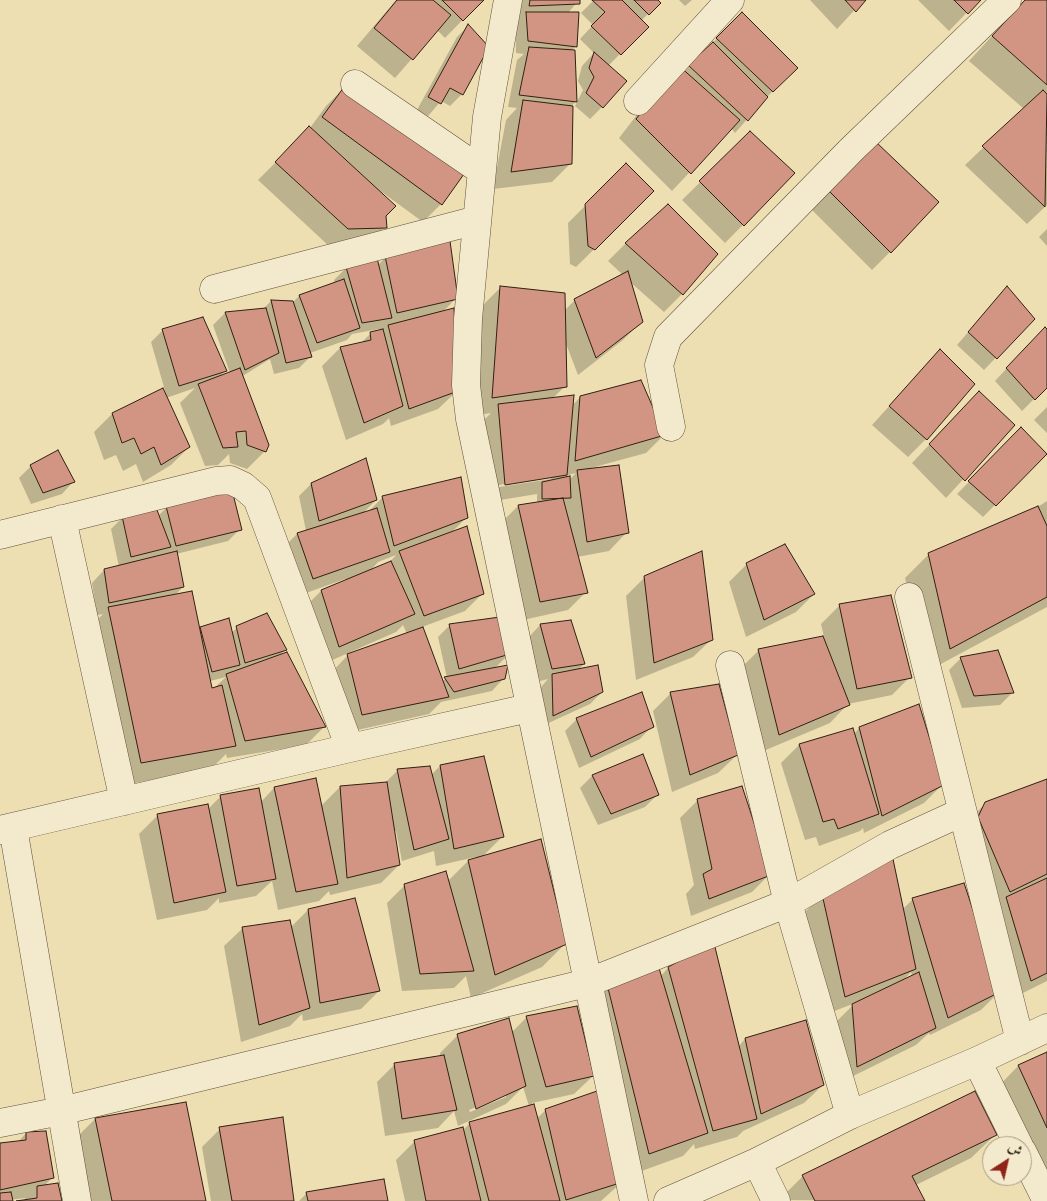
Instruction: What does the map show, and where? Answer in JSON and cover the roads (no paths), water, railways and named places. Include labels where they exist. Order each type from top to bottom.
[{"type":"street","points":[[508,0],[487,117],[468,319],[466,385],[470,419],[529,708],[586,983],[634,1201]]},
{"type":"street","points":[[638,101],[730,0]]},
{"type":"street","points":[[671,426],[660,365],[662,352],[668,337],[851,150],[1008,0]]},
{"type":"street","points":[[355,84],[482,171]]},
{"type":"street","points":[[214,289],[477,220]]},
{"type":"street","points":[[0,535],[216,481],[230,480],[243,486],[257,498],[350,748]]},
{"type":"street","points":[[62,519],[124,801]]},
{"type":"street","points":[[909,597],[1020,1041]]},
{"type":"street","points":[[730,665],[788,903],[850,1115]]},
{"type":"street","points":[[77,1201],[62,1111],[6,829],[529,708]]},
{"type":"street","points":[[0,1123],[62,1111],[586,983],[788,903],[890,844],[962,812]]},
{"type":"street","points":[[668,1201],[757,1162],[850,1115],[977,1061],[1047,1028]]},
{"type":"street","points":[[977,1061],[1014,1136]]},
{"type":"street","points":[[757,1162],[776,1201]]},
{"type":"street","points":[[1032,1171],[1047,1201]]}]
